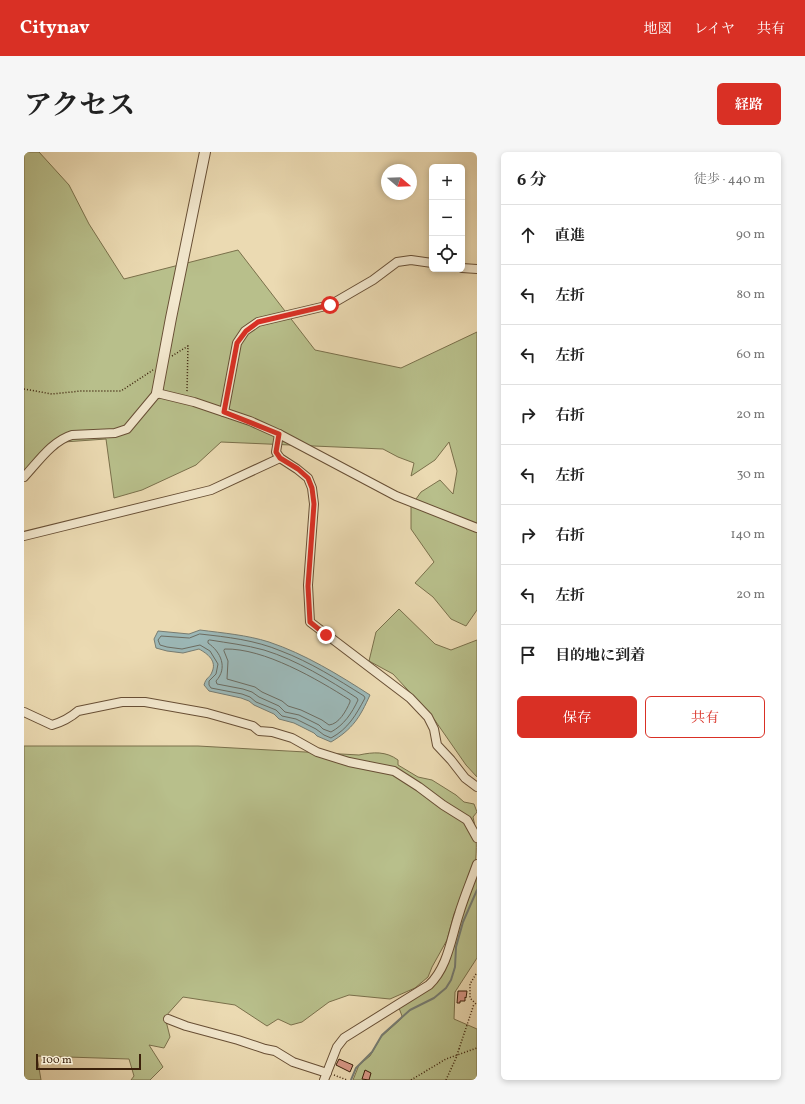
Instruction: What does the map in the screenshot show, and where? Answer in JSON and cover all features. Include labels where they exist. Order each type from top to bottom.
[{"type":"street","points":[[24,477],[54,444],[66,436],[72,434],[115,434],[127,430],[157,393],[205,152]]},
{"type":"street","points":[[224,412],[237,343],[250,327],[258,322],[330,305],[373,280],[397,262],[411,260],[429,263]]},
{"type":"street","points":[[465,268],[477,269]]},
{"type":"street","points":[[157,393],[224,412],[279,434],[391,494],[477,528]]},
{"type":"street","points":[[279,434],[276,452],[280,458],[298,469],[308,478],[312,488],[314,504],[308,586],[310,622],[410,698],[428,717],[434,728],[437,744],[465,778],[477,787]]},
{"type":"street","points":[[24,536],[211,490],[280,458]]},
{"type":"street","points":[[24,712],[52,726],[72,717],[78,711],[132,702],[145,702],[207,713],[253,726],[259,731],[272,732],[292,738],[317,752],[349,762],[394,772],[419,787],[443,806],[466,820],[477,838]]},
{"type":"street","points":[[168,1020],[238,1040],[260,1048],[275,1051],[293,1062],[325,1076],[337,1047],[344,1038],[429,985],[435,979],[441,970],[460,910],[477,864]]},
{"type":"path","points":[[170,358],[188,346],[186,400]]},
{"type":"path","points":[[24,389],[52,394],[81,391],[121,391],[158,366]]},
{"type":"path","points":[[477,974],[470,984],[470,998],[474,1004],[477,1005]]},
{"type":"path","points":[[446,1080],[460,1048],[474,1004]]},
{"type":"path","points":[[411,1080],[446,1059],[477,1048]]},
{"type":"path","points":[[325,1076],[347,1080]]},
{"type":"green space","points":[[24,152],[39,152],[69,185],[89,224],[124,279],[238,250],[315,350],[401,368],[477,332],[477,610],[466,626],[451,619],[433,597],[415,583],[434,562],[411,529],[411,506],[421,492],[440,480],[453,494],[457,471],[449,442],[435,460],[411,476],[414,463],[383,449],[221,442],[196,465],[142,490],[114,498],[106,439],[64,442],[24,474]]},
{"type":"green space","points":[[399,609],[435,644],[451,650],[477,640],[477,777],[466,765],[434,719],[393,674],[369,661],[376,632]]},
{"type":"green space","points":[[24,746],[198,746],[359,755],[374,753],[389,755],[398,760],[398,765],[418,777],[432,780],[456,795],[464,802],[474,804],[477,812],[473,817],[476,842],[475,866],[454,914],[447,940],[428,977],[415,988],[390,999],[349,995],[329,1002],[302,1022],[291,1025],[278,1019],[267,1026],[235,1005],[183,997],[165,1017],[170,1037],[164,1048],[149,1045],[163,1067],[150,1080],[131,1080],[134,1076],[129,1059],[37,1056],[41,1080],[24,1080]]},
{"type":"green space","points":[[477,874],[477,958],[455,992],[454,1019],[477,1029],[477,1080],[353,1080],[359,1065],[370,1056],[381,1037],[401,1019],[402,1016],[399,1008],[432,987],[468,900]]},
{"type":"water","points":[[200,630],[235,634],[269,642],[296,653],[321,666],[370,695],[355,722],[339,737],[331,742],[294,723],[279,719],[274,714],[254,705],[249,701],[209,691],[204,685],[211,674],[213,664],[211,658],[199,649],[183,653],[156,648],[154,639],[158,631],[189,634]]},
{"type":"building","points":[[458,991],[467,991],[465,1001],[460,1001],[460,1003],[457,1003]]},
{"type":"building","points":[[339,1059],[353,1065],[350,1072],[336,1065]]},
{"type":"building","points":[[365,1070],[371,1073],[369,1080],[362,1079]]},
{"type":"waterway","points":[[351,1080],[356,1068],[372,1052],[382,1035],[410,1010],[434,998],[446,988],[451,980],[455,967],[456,947],[463,922],[477,890]]},
{"type":"route","points":[[326,635],[310,622],[308,586],[314,504],[312,488],[308,478],[298,469],[280,458],[276,452],[279,434],[250,421],[224,412],[237,343],[246,331],[258,322],[330,305]]}]
